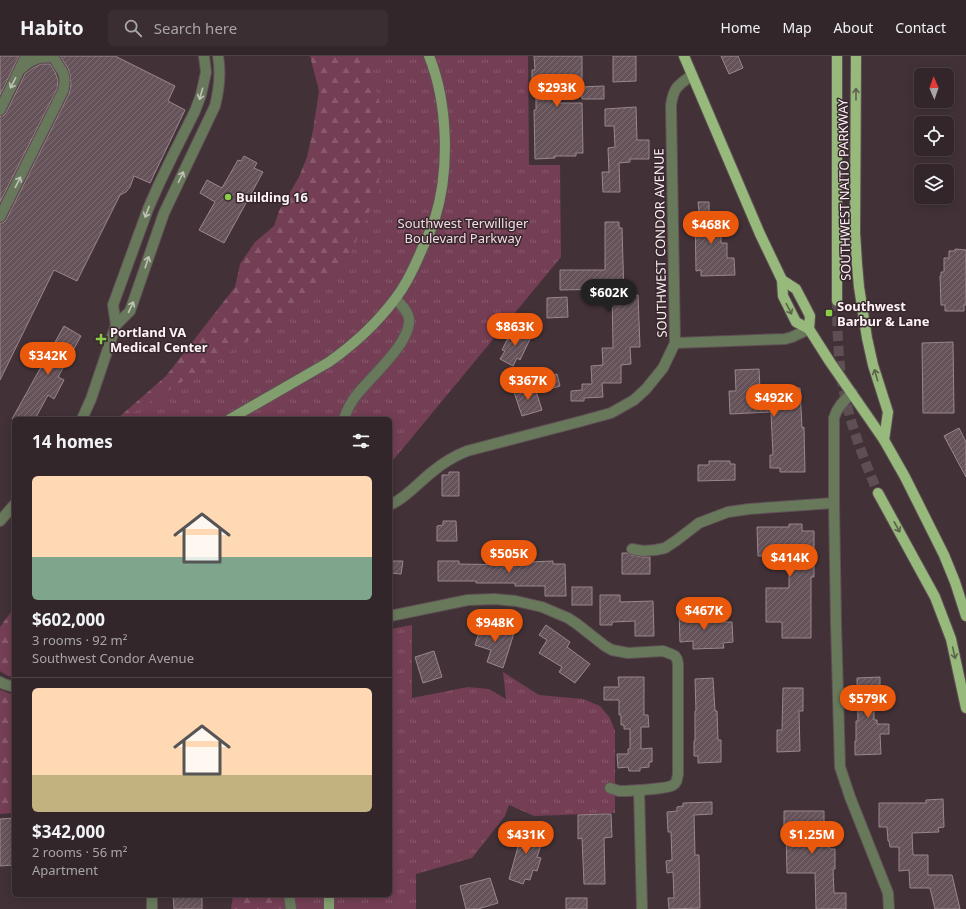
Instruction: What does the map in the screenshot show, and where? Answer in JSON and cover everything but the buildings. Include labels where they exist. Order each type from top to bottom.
[{"type":"main road","points":[[233,417],[329,362],[354,343],[396,298],[415,266],[435,218],[444,169],[443,117],[436,78],[429,56]]},
{"type":"main road","points":[[684,56],[760,234],[782,280],[782,296],[796,322],[809,329],[884,440],[905,477],[935,537],[955,582],[965,611]]},
{"type":"main road","name":"SOUTHWEST NAITO PARKWAY","points":[[837,56],[837,302]]},
{"type":"main road","name":"SOUTHWEST NAITO PARKWAY","points":[[856,56],[856,248],[862,311],[873,365],[888,412],[884,440]]},
{"type":"main road","points":[[782,280],[796,289],[810,316],[809,329]]},
{"type":"main road","points":[[878,493],[935,597],[951,639],[966,708]]},
{"type":"main road","points":[[328,897],[329,909]]},
{"type":"street","points":[[0,110],[26,56]]},
{"type":"street","points":[[116,325],[113,305],[146,216],[159,184],[196,111],[206,72],[204,56]]},
{"type":"street","points":[[83,417],[91,399],[116,325],[130,311],[164,213],[212,114],[217,97],[220,76],[218,56]]},
{"type":"street","points":[[0,217],[63,91],[65,84],[65,77],[62,69],[53,57],[42,57],[35,59],[28,62],[21,69]]},
{"type":"street","name":"SOUTHWEST CONDOR AVENUE","points":[[392,505],[454,456],[467,451],[611,413],[634,400],[646,389],[662,368],[675,343],[671,105],[672,97],[676,88],[692,75]]},
{"type":"street","points":[[345,417],[348,408],[359,392],[388,360],[407,333],[409,320],[408,314],[396,298]]},
{"type":"street","points":[[675,343],[785,339],[809,329]]},
{"type":"street","points":[[852,393],[840,404],[834,418],[836,623],[840,767],[850,797],[888,893],[889,909]]},
{"type":"street","points":[[632,549],[643,551],[665,548],[699,523],[728,512],[749,509],[834,503]]},
{"type":"street","points":[[0,521],[12,507]]},
{"type":"street","points":[[392,616],[468,600],[506,599],[542,607],[562,615],[577,624],[612,650],[628,653],[663,651],[671,654],[677,659],[678,664],[678,774],[676,784],[670,787],[639,790],[618,791],[610,788]]},
{"type":"street","points":[[0,682],[12,686]]},
{"type":"street","points":[[639,790],[642,909]]},
{"type":"street","points":[[152,897],[152,909]]},
{"type":"street","points":[[289,897],[291,909]]},
{"type":"green space","points":[[310,56],[417,56],[424,203],[213,417],[119,417],[166,376],[235,287],[240,264],[255,242],[274,226],[279,211],[299,177],[307,157],[319,91]]},
{"type":"green space","name":"Southwest Terwilliger Boulevard Parkway","points":[[367,56],[528,56],[529,165],[560,165],[561,257],[392,462],[392,417],[126,417],[304,305],[344,268],[378,192],[383,116]]},
{"type":"green space","points":[[12,611],[12,677],[0,671],[0,627]]},
{"type":"green space","points":[[412,625],[412,698],[468,687],[489,689],[506,699],[503,672],[539,695],[583,699],[600,706],[610,718],[615,731],[615,813],[534,816],[509,805],[505,816],[472,858],[416,874],[416,909],[301,909],[300,897],[392,897],[392,629]]},
{"type":"green space","points":[[0,690],[12,694],[12,813],[0,814]]},
{"type":"green space","points":[[233,897],[317,897],[317,909],[231,909]]},
{"type":"tunnel","points":[[837,301],[838,348],[847,406],[856,436],[878,493]]},
{"type":"place","name":"Building 16","points":[[228,197]]},
{"type":"place","name":"Southwest Barbur & Lane","points":[[829,313]]},
{"type":"place","name":"Portland VA Medical Center","points":[[101,339]]}]
